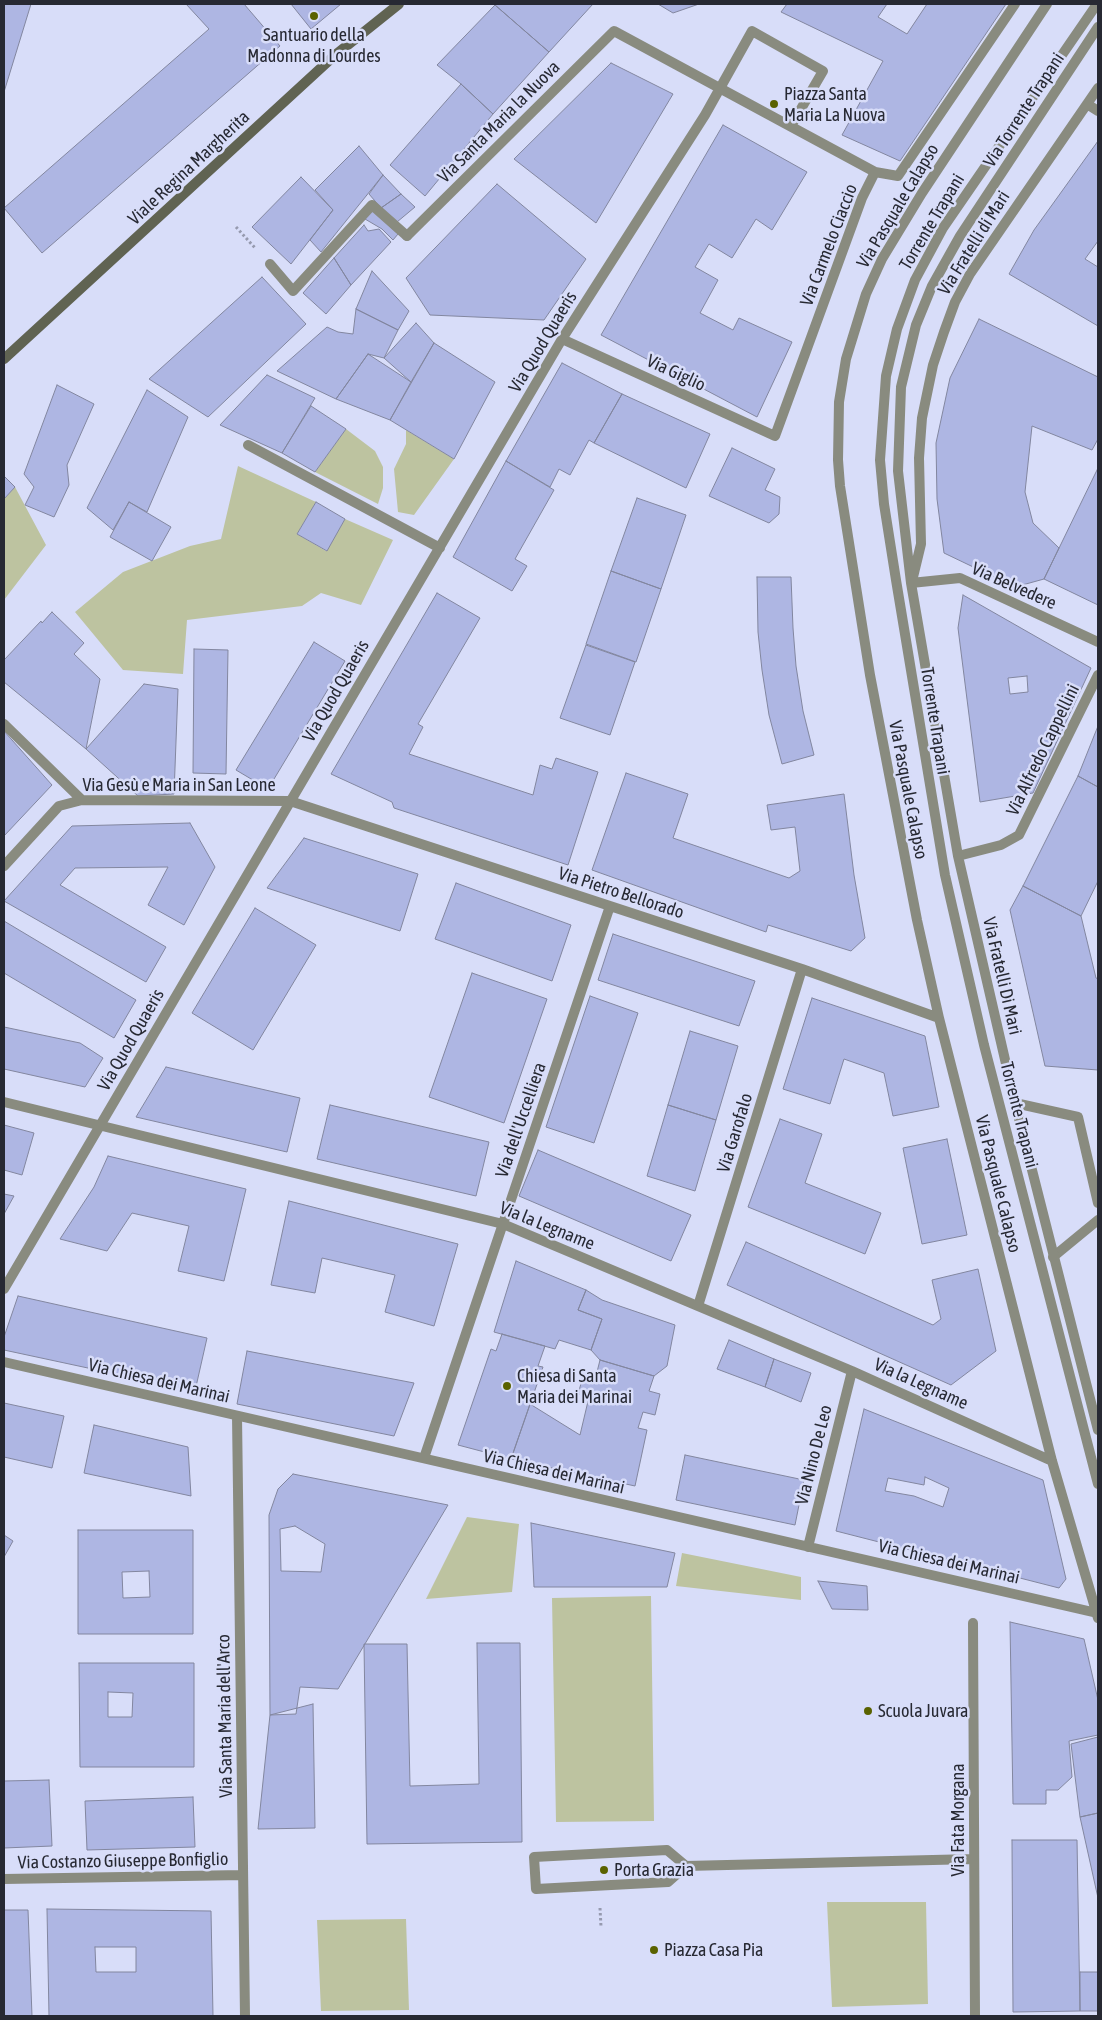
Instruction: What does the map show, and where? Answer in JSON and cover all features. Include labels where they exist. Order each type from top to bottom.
[{"type":"main road","name":"Viale Regina Margherita","points":[[4,359],[334,56],[398,4]]},
{"type":"street","name":"Via Carmelo Ciaccio","points":[[775,436],[862,198],[875,172],[898,176],[1015,4]]},
{"type":"street","name":"Via Pasquale Calapso","points":[[1047,4],[922,193],[882,259],[866,294],[851,339],[843,372],[839,402],[840,486],[870,675],[917,920],[939,1018],[1052,1461],[1098,1615]]},
{"type":"street","name":"Torrente Trapani","points":[[1096,4],[943,228],[915,280],[897,329],[886,376],[880,460],[884,504],[903,629],[945,875],[984,1045],[1098,1484]]},
{"type":"street","name":"Via Torrente Trapani","points":[[911,582],[899,494],[898,441],[901,387],[916,325],[944,263],[1098,27]]},
{"type":"street","name":"Via Santa Maria la Nuova","points":[[270,264],[293,291],[372,205],[406,236],[614,31],[721,88]]},
{"type":"street","name":"Via Quod Quaeris","points":[[4,1289],[562,339],[705,115],[752,31],[823,71],[792,126]]},
{"type":"street","points":[[721,88],[875,172]]},
{"type":"street","name":"Via Fratelli di Mari","points":[[911,582],[920,544],[919,458],[922,418],[933,365],[955,302],[970,274],[1098,88]]},
{"type":"street","points":[[1087,104],[1098,111]]},
{"type":"street","name":"Via Giglio","points":[[562,339],[775,436]]},
{"type":"street","points":[[248,445],[440,548]]},
{"type":"street","name":"Via Belvedere","points":[[911,582],[960,578],[1098,642]]},
{"type":"street","name":"Via Fratelli Di Mari","points":[[911,582],[958,856],[1015,1103],[1098,1430]]},
{"type":"street","name":"Via Alfredo Cappellini","points":[[958,856],[1001,846],[1019,835],[1098,675]]},
{"type":"street","points":[[4,724],[82,800]]},
{"type":"street","name":"Via Gesù e Maria in San Leone","points":[[4,866],[59,806],[82,800],[290,801]]},
{"type":"street","name":"Via Pietro Bellorado","points":[[290,801],[802,969],[939,1018]]},
{"type":"street","name":"Via dell'Uccelliera","points":[[424,1458],[610,906]]},
{"type":"street","name":"Via Garofalo","points":[[698,1306],[802,969]]},
{"type":"street","name":"Via la Legname","points":[[4,1102],[503,1224],[852,1371],[1052,1461]]},
{"type":"street","points":[[1015,1103],[1078,1117],[1098,1203]]},
{"type":"street","points":[[1053,1257],[1098,1220]]},
{"type":"street","name":"Via Chiesa dei Marinai","points":[[4,1362],[1098,1615]]},
{"type":"street","name":"Via Nino De Leo","points":[[808,1547],[852,1371]]},
{"type":"street","name":"Via Santa Maria dell'Arco","points":[[237,1416],[245,2016]]},
{"type":"street","name":"Via Fata Morgana","points":[[973,1623],[975,2016]]},
{"type":"street","points":[[686,1866],[668,1882],[536,1889],[534,1857],[666,1850],[686,1866],[974,1859]]},
{"type":"street","name":"Via Costanzo Giuseppe Bonfiglio","points":[[4,1879],[243,1875]]},
{"type":"path","points":[[236,227],[270,264]]},
{"type":"green space","points":[[346,429],[375,451],[383,467],[383,488],[378,504],[315,472]]},
{"type":"green space","points":[[406,430],[454,459],[414,515],[398,512],[394,469],[406,444]]},
{"type":"green space","points":[[238,466],[316,502],[297,534],[326,551],[345,519],[393,540],[361,605],[321,593],[302,606],[187,620],[183,674],[123,670],[75,612],[123,572],[190,546],[221,539]]},
{"type":"green space","points":[[15,487],[46,545],[4,600],[4,499]]},
{"type":"green space","points":[[467,1517],[519,1524],[512,1592],[426,1599]]},
{"type":"green space","points":[[682,1553],[801,1577],[801,1600],[676,1586]]},
{"type":"green space","points":[[651,1596],[654,1821],[556,1822],[552,1598]]},
{"type":"green space","points":[[827,1902],[926,1902],[928,2004],[832,2007]]},
{"type":"green space","points":[[406,1919],[409,2010],[321,2011],[317,1920]]},
{"type":"building","points":[[4,4],[31,4],[4,92]]},
{"type":"building","points":[[186,4],[244,4],[280,46],[42,253],[4,208],[209,29]]},
{"type":"building","name":"Santuario della Madonna di Lourdes","points":[[291,4],[341,4],[311,29]]},
{"type":"building","points":[[496,4],[593,4],[549,52]]},
{"type":"building","points":[[658,4],[699,4],[673,13]]},
{"type":"building","points":[[787,4],[887,4],[878,17],[907,34],[927,4],[1006,4],[900,161],[842,135],[883,61],[781,12]]},
{"type":"building","points":[[495,5],[549,52],[493,114],[461,84],[437,65]]},
{"type":"building","points":[[611,63],[673,94],[596,223],[514,159]]},
{"type":"building","points":[[461,84],[493,114],[425,196],[390,165]]},
{"type":"building","points":[[723,125],[807,172],[772,230],[756,219],[732,258],[709,244],[695,267],[718,280],[700,313],[733,330],[739,318],[792,342],[757,417],[601,335]]},
{"type":"building","points":[[1098,141],[1098,241],[1085,259],[1098,267],[1098,326],[1009,274],[1034,230]]},
{"type":"building","points":[[359,146],[383,175],[321,252],[310,240],[333,210],[315,190]]},
{"type":"building","points":[[383,175],[401,194],[381,208],[369,194]]},
{"type":"building","points":[[301,177],[333,210],[291,264],[252,227]]},
{"type":"building","points":[[497,184],[586,259],[544,320],[430,315],[406,278]]},
{"type":"building","points":[[401,194],[415,207],[397,222],[381,208]]},
{"type":"building","points":[[372,210],[398,234],[393,240],[382,229],[365,219]]},
{"type":"building","points":[[364,225],[368,231],[379,229],[391,242],[351,285],[334,258]]},
{"type":"building","points":[[334,258],[351,285],[326,314],[303,293]]},
{"type":"building","points":[[372,271],[409,311],[398,330],[356,309]]},
{"type":"building","points":[[262,277],[306,324],[208,417],[149,379]]},
{"type":"building","points":[[356,309],[398,330],[384,358],[368,354],[336,399],[277,371],[327,327],[338,332],[353,334]]},
{"type":"building","points":[[979,319],[1098,377],[1098,439],[1092,450],[1032,426],[1025,492],[1033,523],[1059,548],[1044,579],[1015,587],[944,553],[937,499],[936,443],[950,378]]},
{"type":"building","points":[[416,323],[434,343],[411,382],[384,358]]},
{"type":"building","points":[[434,343],[495,382],[454,459],[390,420]]},
{"type":"building","points":[[368,354],[411,382],[390,420],[336,399]]},
{"type":"building","points":[[562,363],[622,394],[594,443],[589,440],[570,475],[559,469],[550,487],[506,461]]},
{"type":"building","points":[[267,375],[315,398],[282,453],[220,425]]},
{"type":"building","points":[[57,385],[94,404],[67,465],[69,485],[54,517],[25,505],[34,487],[24,474]]},
{"type":"building","points":[[147,390],[188,417],[147,512],[129,502],[113,530],[87,508]]},
{"type":"building","points":[[622,394],[710,434],[686,488],[594,443]]},
{"type":"building","points":[[311,406],[346,429],[315,472],[282,453]]},
{"type":"building","points":[[732,448],[775,469],[765,490],[780,497],[779,514],[769,523],[709,496]]},
{"type":"building","points":[[506,461],[554,490],[515,559],[527,566],[512,591],[453,557]]},
{"type":"building","points":[[1098,468],[1098,605],[1044,579]]},
{"type":"building","points":[[4,476],[15,487],[4,499]]},
{"type":"building","points":[[637,498],[686,515],[661,589],[611,571]]},
{"type":"building","points":[[129,502],[171,527],[152,561],[110,537]]},
{"type":"building","points":[[316,502],[345,519],[327,551],[297,534]]},
{"type":"building","points":[[611,571],[661,589],[636,662],[586,644]]},
{"type":"building","points":[[757,577],[791,577],[796,666],[803,711],[814,755],[782,764],[769,715],[762,670],[758,632]]},
{"type":"building","points":[[437,593],[480,618],[418,724],[423,727],[409,754],[533,795],[540,765],[552,769],[556,758],[598,772],[568,865],[394,808],[392,802],[331,774]]},
{"type":"building","points":[[963,595],[1091,668],[1033,793],[980,802],[958,628]],"holes":[[[1027,676],[1028,692],[1010,694],[1008,678]]]},
{"type":"building","points":[[52,612],[84,643],[74,654],[100,679],[86,749],[4,682],[4,660]]},
{"type":"building","points":[[314,642],[345,661],[268,789],[236,770]]},
{"type":"building","points":[[586,645],[635,662],[610,735],[560,718]]},
{"type":"building","points":[[194,649],[228,650],[226,774],[193,773]]},
{"type":"building","points":[[144,684],[178,689],[174,794],[138,796],[86,749]]},
{"type":"building","points":[[1098,726],[1098,787],[1078,776]]},
{"type":"building","points":[[4,731],[52,785],[4,836]]},
{"type":"building","points":[[626,773],[688,794],[673,838],[789,878],[800,871],[795,827],[771,830],[767,805],[844,794],[854,875],[865,938],[851,951],[768,925],[766,932],[592,870]]},
{"type":"building","points":[[1078,776],[1098,787],[1098,881],[1081,916],[1023,886]]},
{"type":"building","points":[[190,823],[215,867],[184,925],[148,905],[168,867],[75,868],[60,885],[166,947],[146,982],[4,901],[72,826]]},
{"type":"building","points":[[304,838],[418,874],[400,931],[267,888]]},
{"type":"building","points":[[456,883],[571,925],[552,981],[435,939]]},
{"type":"building","points":[[1023,886],[1081,916],[1096,978],[1098,979],[1098,1070],[1045,1066],[1010,910]]},
{"type":"building","points":[[255,908],[316,945],[253,1050],[192,1013]]},
{"type":"building","points":[[4,921],[136,1000],[114,1038],[4,973]]},
{"type":"building","points":[[613,934],[755,981],[739,1026],[598,980]]},
{"type":"building","points":[[472,973],[547,999],[504,1123],[429,1097]]},
{"type":"building","points":[[590,996],[638,1013],[594,1143],[546,1127]]},
{"type":"building","points":[[812,998],[925,1036],[939,1107],[893,1116],[884,1073],[844,1059],[830,1104],[783,1089]]},
{"type":"building","points":[[4,1027],[80,1043],[103,1058],[85,1087],[4,1069]]},
{"type":"building","points":[[690,1031],[738,1046],[716,1120],[668,1105]]},
{"type":"building","points":[[166,1067],[300,1098],[287,1152],[136,1117]]},
{"type":"building","points":[[330,1105],[489,1142],[476,1196],[317,1159]]},
{"type":"building","points":[[668,1105],[716,1120],[695,1191],[647,1176]]},
{"type":"building","points":[[780,1119],[822,1134],[805,1183],[881,1213],[865,1254],[748,1207]]},
{"type":"building","points":[[4,1125],[34,1133],[22,1175],[4,1170]]},
{"type":"building","points":[[947,1139],[967,1235],[922,1244],[903,1148]]},
{"type":"building","points":[[538,1150],[691,1215],[671,1261],[519,1196]]},
{"type":"building","points":[[108,1156],[246,1189],[224,1281],[178,1271],[189,1226],[132,1213],[107,1251],[60,1239],[94,1187]]},
{"type":"building","points":[[4,1194],[14,1196],[4,1214]]},
{"type":"building","points":[[289,1201],[458,1244],[434,1326],[385,1312],[395,1275],[322,1258],[315,1293],[271,1285]]},
{"type":"building","points":[[746,1242],[933,1325],[941,1319],[932,1280],[978,1269],[996,1351],[951,1385],[727,1285]]},
{"type":"building","points":[[516,1261],[586,1290],[578,1310],[602,1319],[591,1350],[559,1340],[555,1349],[494,1332]]},
{"type":"building","points":[[586,1290],[602,1300],[675,1325],[667,1366],[654,1376],[600,1360],[591,1350],[602,1319],[578,1310]]},
{"type":"building","points":[[18,1296],[207,1338],[195,1391],[4,1350],[4,1337]]},
{"type":"building","name":"Chiesa di Santa Maria dei Marinai","points":[[502,1334],[545,1346],[538,1366],[543,1367],[511,1459],[458,1445],[491,1349],[496,1351]]},
{"type":"building","points":[[729,1340],[774,1359],[765,1387],[717,1369]]},
{"type":"building","points":[[247,1351],[414,1383],[394,1436],[237,1404]]},
{"type":"building","points":[[774,1359],[811,1373],[801,1402],[765,1387]]},
{"type":"building","points":[[600,1360],[654,1376],[649,1391],[660,1394],[655,1415],[643,1412],[638,1428],[647,1430],[635,1486],[511,1459],[530,1404],[580,1435],[589,1397],[578,1394],[584,1373],[596,1376]]},
{"type":"building","points":[[4,1403],[64,1416],[52,1468],[4,1457]]},
{"type":"building","points":[[864,1409],[1043,1480],[1066,1579],[1059,1588],[836,1531]],"holes":[[[925,1477],[949,1488],[943,1507],[914,1496],[885,1491],[888,1478],[924,1485]]]},
{"type":"building","points":[[94,1425],[188,1447],[191,1496],[84,1473]]},
{"type":"building","points":[[685,1455],[804,1480],[795,1525],[676,1500]]},
{"type":"building","points":[[293,1474],[448,1505],[338,1689],[300,1687],[296,1714],[270,1715],[269,1515],[278,1489]],"holes":[[[295,1526],[325,1544],[321,1572],[281,1571],[280,1529]]]},
{"type":"building","points":[[531,1523],[675,1553],[667,1587],[534,1587]]},
{"type":"building","points":[[78,1530],[193,1530],[193,1634],[78,1634]],"holes":[[[149,1571],[150,1597],[123,1598],[122,1572]]]},
{"type":"building","points":[[4,1535],[13,1541],[4,1557]]},
{"type":"building","points":[[818,1581],[867,1586],[868,1610],[832,1609]]},
{"type":"building","points":[[1010,1622],[1084,1639],[1098,1700],[1098,1735],[1069,1741],[1072,1777],[1058,1790],[1046,1790],[1046,1804],[1013,1804]]},
{"type":"building","points":[[477,1643],[520,1643],[522,1842],[367,1844],[364,1644],[407,1644],[410,1786],[479,1784]]},
{"type":"building","points":[[79,1663],[194,1663],[194,1767],[80,1767]],"holes":[[[108,1692],[133,1693],[132,1717],[108,1717]]]},
{"type":"building","points":[[313,1704],[315,1828],[258,1829],[270,1715]]},
{"type":"building","points":[[1098,1737],[1098,1813],[1080,1817],[1071,1744]]},
{"type":"building","points":[[49,1780],[52,1846],[4,1848],[4,1781]]},
{"type":"building","points":[[193,1797],[195,1847],[87,1850],[85,1801]]},
{"type":"building","points":[[1098,1813],[1098,1898],[1080,1817]]},
{"type":"building","points":[[1012,1840],[1077,1840],[1080,2011],[1013,2012]]},
{"type":"building","points":[[47,1909],[211,1911],[213,2016],[49,2016]],"holes":[[[95,1947],[136,1947],[136,1972],[96,1972]]]},
{"type":"building","points":[[4,1910],[28,1910],[32,2016],[4,2016]]},
{"type":"building","points":[[1080,1972],[1098,1972],[1098,2011],[1080,2011]]},
{"type":"place","name":"Santuario della Madonna di Lourdes","points":[[314,16]]},
{"type":"place","name":"Piazza Santa Maria La Nuova","points":[[774,104]]},
{"type":"place","name":"Chiesa di Santa Maria dei Marinai","points":[[507,1386]]},
{"type":"place","name":"Scuola Juvara","points":[[868,1711]]},
{"type":"place","name":"Porta Grazia","points":[[604,1870]]},
{"type":"place","name":"Piazza Casa Pia","points":[[654,1950]]}]
